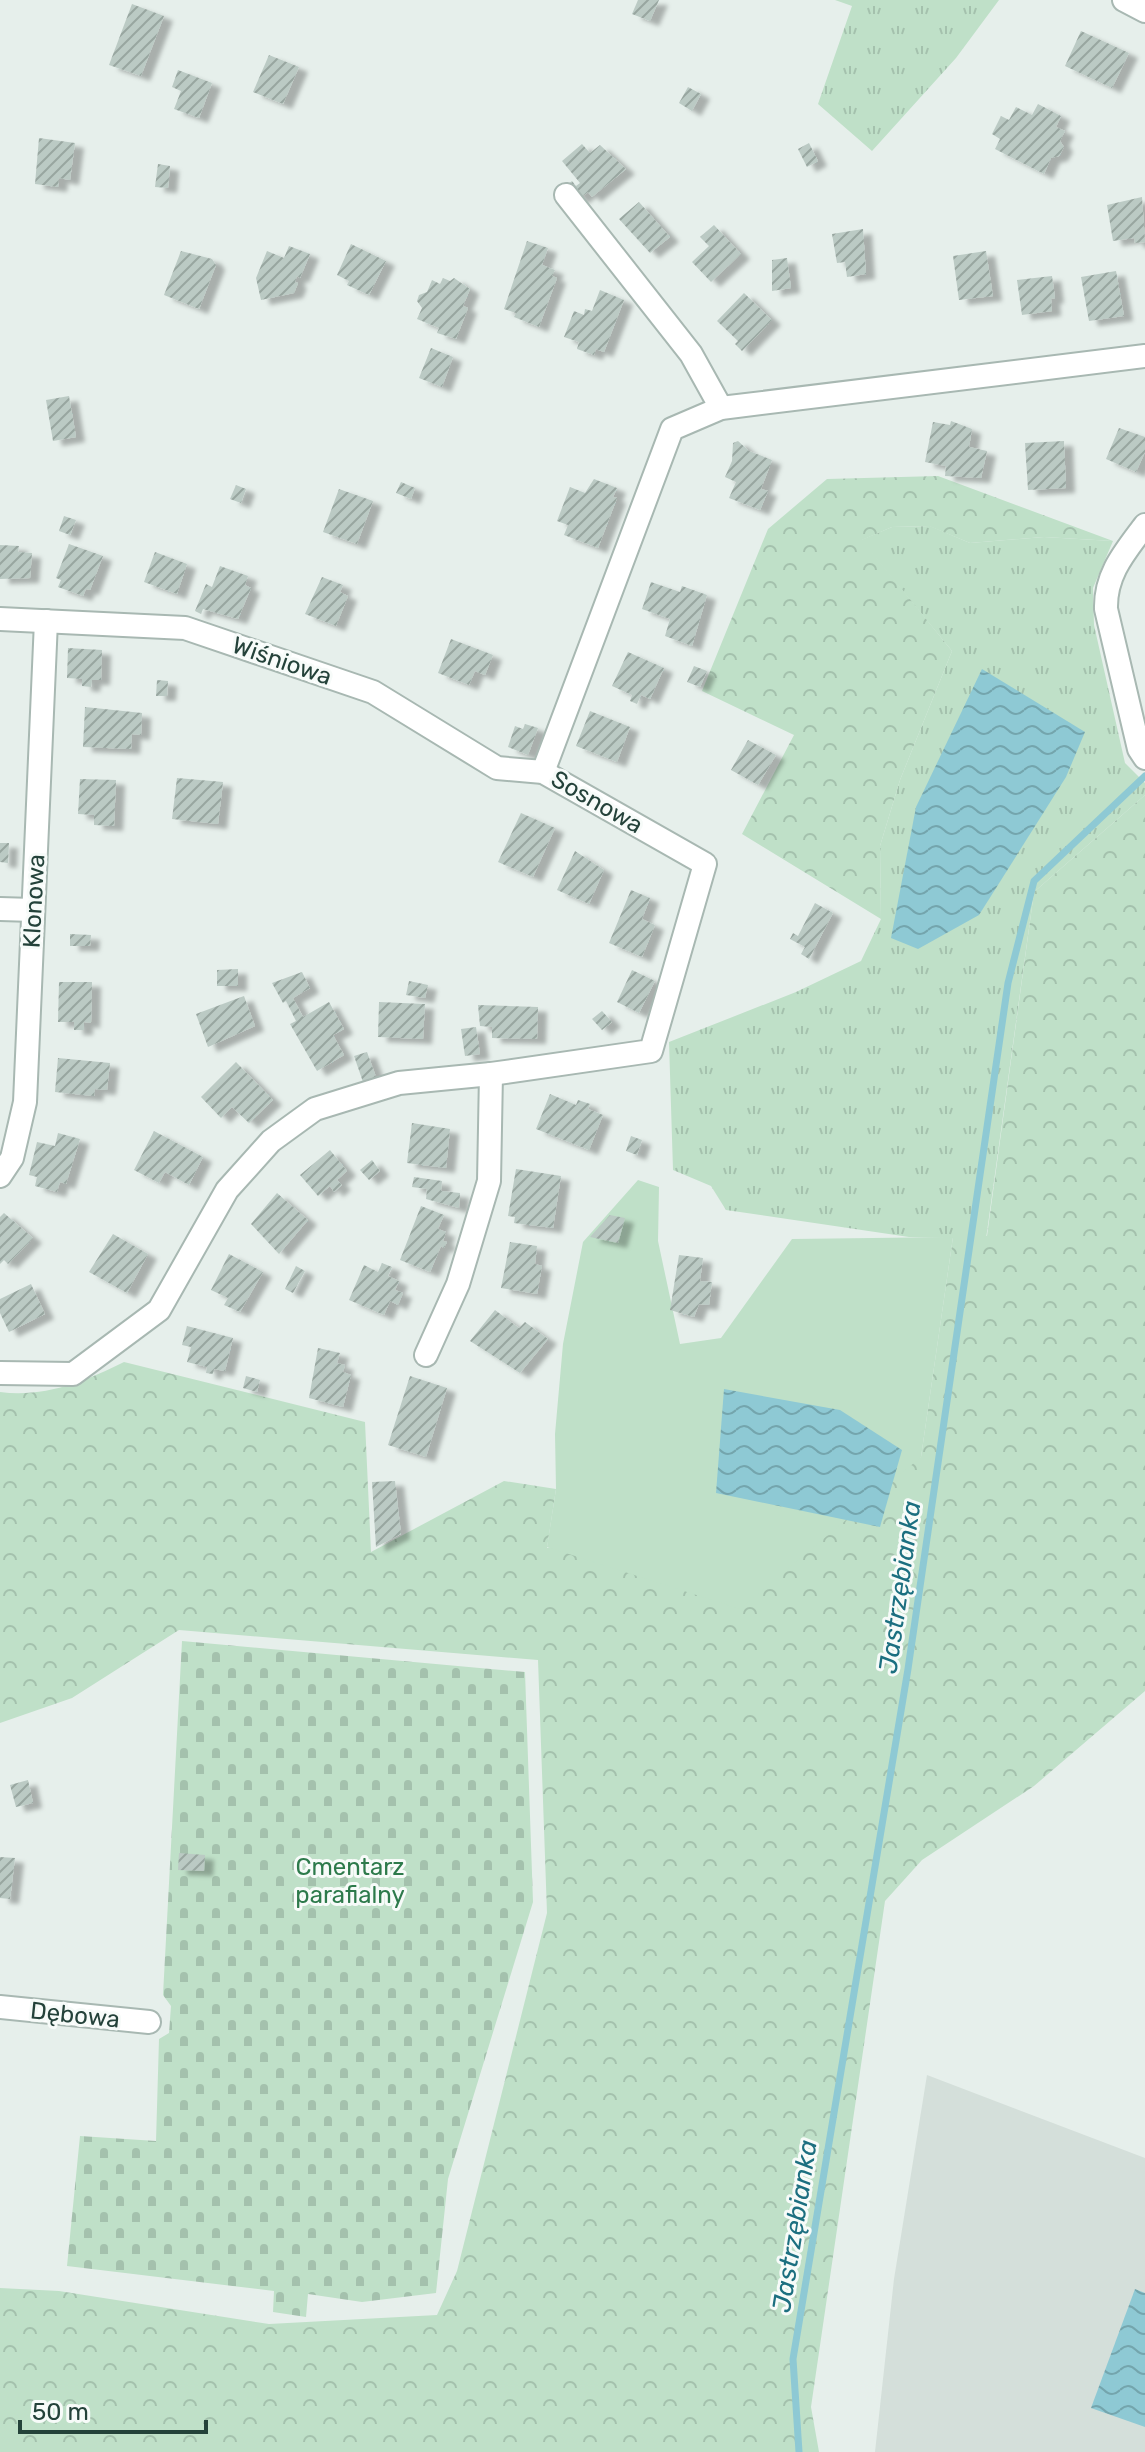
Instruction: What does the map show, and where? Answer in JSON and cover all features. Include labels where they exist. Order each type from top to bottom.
[{"type":"street","points":[[1124,0],[1145,11]]},
{"type":"street","points":[[566,195],[691,354],[721,408]]},
{"type":"street","name":"Sosnowa","points":[[0,1373],[73,1374],[159,1310],[227,1190],[271,1141],[315,1109],[399,1083],[491,1074],[651,1051],[705,864],[543,772],[672,429],[721,408],[1145,356]]},
{"type":"street","points":[[1142,753],[1106,609],[1105,588],[1118,561],[1145,525]]},
{"type":"street","name":"Wiśniowa","points":[[0,619],[185,628],[373,692],[497,768],[543,772]]},
{"type":"street","name":"Klonowa","points":[[0,1176],[12,1158],[25,1102],[46,621]]},
{"type":"street","points":[[0,909],[33,910]]},
{"type":"street","points":[[426,1355],[458,1284],[489,1181],[491,1074]]},
{"type":"street","name":"Dębowa","points":[[0,2007],[149,2022]]},
{"type":"shaded area","points":[[927,2075],[1145,2158],[1145,2452],[875,2452],[894,2279]]},
{"type":"green space","points":[[835,0],[999,0],[956,58],[872,151],[818,104],[852,6]]},
{"type":"green space","points":[[938,476],[1113,541],[1044,537],[970,543],[929,526],[892,527],[862,540],[952,651],[900,780],[880,846],[881,919],[742,834],[794,735],[702,691],[768,529],[827,479]]},
{"type":"green space","points":[[930,526],[970,543],[1044,537],[1113,541],[1093,588],[1094,625],[1125,763],[1145,783],[1145,795],[1034,892],[986,1239],[909,1237],[726,1210],[711,1186],[673,1170],[669,1042],[796,992],[861,961],[881,919],[880,846],[900,780],[952,651],[861,540],[892,527]]},
{"type":"green space","points":[[1145,795],[1145,1691],[1034,1786],[922,1860],[885,1901],[811,2407],[819,2452],[0,2452],[0,2288],[59,2291],[269,2324],[437,2315],[457,2271],[547,1913],[538,1660],[179,1630],[72,1698],[0,1723],[0,1392],[49,1390],[95,1376],[124,1362],[365,1422],[371,1552],[504,1481],[556,1489],[547,1548],[921,1457],[953,1237],[987,1236],[1034,892]]},
{"type":"green space","points":[[638,1180],[659,1187],[658,1241],[680,1344],[721,1338],[792,1239],[953,1237],[921,1457],[740,1609],[547,1547],[556,1489],[555,1434],[563,1344],[583,1242]]},
{"type":"green space","name":"Cmentarz parafialny","points":[[182,1641],[525,1672],[533,1902],[448,2179],[436,2293],[362,2302],[308,2294],[306,2317],[273,2312],[274,2291],[67,2266],[80,2136],[156,2141],[159,2039],[169,2033],[171,2006],[163,1995]]},
{"type":"water","points":[[982,669],[1085,732],[1066,777],[979,915],[918,949],[891,938],[916,807]]},
{"type":"water","points":[[724,1389],[840,1410],[902,1450],[880,1527],[716,1493]]},
{"type":"water","points":[[1135,2289],[1145,2293],[1145,2427],[1091,2408]]},
{"type":"building","points":[[638,0],[659,0],[650,21],[632,14]]},
{"type":"building","points":[[132,4],[164,16],[141,76],[109,65]]},
{"type":"building","points":[[1081,31],[1129,53],[1112,88],[1065,66]]},
{"type":"building","points":[[269,55],[299,67],[283,104],[253,92]]},
{"type":"building","points":[[178,70],[212,83],[199,118],[174,109],[181,91],[172,87]]},
{"type":"building","points":[[688,87],[701,94],[692,111],[679,103]]},
{"type":"building","points":[[1038,104],[1061,116],[1056,127],[1065,131],[1060,141],[1064,147],[1059,156],[1051,158],[1044,174],[995,149],[1000,139],[992,134],[1001,116],[1009,120],[1016,107],[1032,115]]},
{"type":"building","points":[[39,138],[75,143],[70,180],[59,178],[58,187],[35,184]]},
{"type":"building","points":[[809,143],[818,161],[807,167],[798,149]]},
{"type":"building","points":[[582,144],[590,153],[600,145],[626,169],[592,197],[588,192],[579,199],[567,185],[572,181],[576,186],[580,183],[562,161]]},
{"type":"building","points":[[158,164],[170,166],[168,188],[155,187]]},
{"type":"building","points":[[1142,197],[1145,242],[1135,243],[1134,238],[1113,241],[1107,205]]},
{"type":"building","points":[[639,202],[670,237],[650,253],[619,219]]},
{"type":"building","points":[[714,225],[741,254],[711,282],[692,262],[709,246],[700,237]]},
{"type":"building","points":[[863,229],[866,274],[847,277],[845,262],[837,263],[832,234]]},
{"type":"building","points":[[527,241],[548,248],[542,265],[555,270],[552,276],[557,278],[539,327],[514,317],[516,313],[504,309]]},
{"type":"building","points":[[351,244],[386,261],[369,295],[347,285],[349,281],[337,275]]},
{"type":"building","points":[[289,246],[310,254],[300,278],[297,276],[294,293],[261,300],[256,278],[267,251],[284,258]]},
{"type":"building","points":[[181,251],[212,259],[216,265],[199,309],[164,295]]},
{"type":"building","points":[[986,251],[993,296],[959,300],[953,256]]},
{"type":"building","points":[[787,258],[791,288],[772,291],[772,260]]},
{"type":"building","points":[[1116,271],[1124,316],[1089,321],[1081,277]]},
{"type":"building","points":[[1052,276],[1055,298],[1051,299],[1052,311],[1022,315],[1017,280]]},
{"type":"building","points":[[443,278],[450,281],[454,278],[470,289],[463,306],[468,308],[456,339],[437,333],[439,328],[417,319],[422,308],[417,301],[419,295],[427,292],[432,280],[440,284]]},
{"type":"building","points":[[600,290],[624,300],[604,352],[596,349],[594,355],[577,349],[579,342],[564,337],[574,311],[584,315],[585,309],[592,311]]},
{"type":"building","points":[[744,293],[772,320],[742,351],[735,344],[738,341],[717,321]]},
{"type":"building","points":[[431,348],[453,357],[442,387],[419,378]]},
{"type":"building","points":[[69,396],[76,437],[53,441],[46,400]]},
{"type":"building","points":[[951,421],[972,429],[969,447],[987,451],[981,478],[945,476],[946,466],[925,462],[933,422],[950,425]]},
{"type":"building","points":[[1119,428],[1145,437],[1145,452],[1136,472],[1106,459]]},
{"type":"building","points":[[738,441],[749,451],[772,460],[761,489],[768,491],[760,510],[729,498],[736,482],[725,477],[732,461],[733,443]]},
{"type":"building","points":[[1064,441],[1066,488],[1028,490],[1025,443]]},
{"type":"building","points":[[594,479],[617,488],[613,497],[617,498],[598,548],[564,535],[568,525],[557,521],[570,487],[585,493]]},
{"type":"building","points":[[401,482],[415,488],[411,499],[396,493]]},
{"type":"building","points":[[236,485],[246,489],[241,503],[230,499]]},
{"type":"building","points":[[339,489],[373,501],[357,544],[323,532]]},
{"type":"building","points":[[64,516],[76,520],[70,535],[59,531]]},
{"type":"building","points":[[69,544],[103,556],[90,590],[86,589],[83,596],[58,587],[61,580],[56,578]]},
{"type":"building","points":[[0,545],[19,546],[18,552],[32,553],[30,578],[0,579]]},
{"type":"building","points":[[155,552],[187,564],[177,594],[144,582]]},
{"type":"building","points":[[220,566],[248,576],[245,585],[251,588],[238,619],[203,609],[201,614],[195,611],[206,584],[212,587]]},
{"type":"building","points":[[322,577],[343,585],[340,592],[348,596],[336,626],[305,614]]},
{"type":"building","points":[[651,582],[680,592],[682,586],[707,595],[692,646],[665,636],[670,619],[642,609]]},
{"type":"building","points":[[451,639],[493,655],[485,675],[475,671],[469,685],[438,673]]},
{"type":"building","points":[[68,648],[102,650],[101,680],[92,680],[91,687],[82,686],[82,679],[67,678]]},
{"type":"building","points":[[628,652],[664,668],[650,699],[641,695],[637,704],[630,701],[632,695],[612,686]]},
{"type":"building","points":[[694,666],[707,671],[700,687],[687,682]]},
{"type":"building","points":[[157,680],[168,681],[167,696],[156,696]]},
{"type":"building","points":[[85,707],[142,713],[141,735],[132,734],[131,749],[83,747]]},
{"type":"building","points":[[590,711],[630,727],[617,762],[576,746]]},
{"type":"building","points":[[525,724],[538,728],[528,755],[508,747],[515,726],[523,729]]},
{"type":"building","points":[[748,740],[776,755],[758,785],[731,770]]},
{"type":"building","points":[[177,778],[223,782],[218,824],[172,819]]},
{"type":"building","points":[[80,779],[116,780],[114,826],[94,825],[94,815],[78,814]]},
{"type":"building","points":[[521,813],[555,828],[533,877],[498,862]]},
{"type":"building","points":[[0,843],[9,843],[8,863],[0,862]]},
{"type":"building","points":[[575,851],[604,870],[589,904],[557,890]]},
{"type":"building","points":[[631,890],[650,898],[642,919],[655,925],[642,957],[609,943]]},
{"type":"building","points":[[815,903],[833,913],[809,959],[801,954],[805,947],[790,939],[793,933],[798,936]]},
{"type":"building","points":[[70,934],[91,935],[90,946],[70,946]]},
{"type":"building","points":[[238,969],[238,986],[217,986],[217,970]]},
{"type":"building","points":[[632,970],[655,981],[639,1013],[617,1002]]},
{"type":"building","points":[[302,972],[310,988],[293,998],[303,1017],[329,1002],[344,1029],[333,1035],[344,1055],[317,1071],[290,1024],[296,1021],[286,1001],[283,1003],[272,983]]},
{"type":"building","points":[[409,981],[428,985],[425,998],[406,995]]},
{"type":"building","points":[[59,982],[92,982],[91,1023],[84,1022],[84,1030],[74,1030],[74,1022],[58,1022]]},
{"type":"building","points":[[244,996],[255,1026],[208,1047],[196,1014]]},
{"type":"building","points":[[379,1002],[425,1004],[423,1039],[378,1037]]},
{"type":"building","points":[[478,1005],[538,1007],[537,1039],[492,1038],[492,1027],[480,1026]]},
{"type":"building","points":[[602,1011],[612,1022],[602,1030],[592,1019]]},
{"type":"building","points":[[476,1027],[480,1054],[465,1056],[461,1029]]},
{"type":"building","points":[[367,1052],[376,1077],[363,1082],[354,1056]]},
{"type":"building","points":[[58,1058],[110,1063],[107,1090],[95,1089],[94,1096],[55,1092]]},
{"type":"building","points":[[236,1062],[273,1100],[249,1123],[232,1107],[221,1118],[201,1097]]},
{"type":"building","points":[[550,1094],[576,1105],[578,1100],[590,1104],[588,1109],[603,1115],[589,1150],[536,1129]]},
{"type":"building","points":[[412,1123],[450,1129],[446,1168],[407,1163]]},
{"type":"building","points":[[154,1131],[203,1157],[189,1185],[165,1172],[159,1183],[134,1170]]},
{"type":"building","points":[[58,1133],[80,1139],[66,1184],[60,1182],[57,1192],[35,1186],[37,1177],[29,1175],[37,1142],[55,1146]]},
{"type":"building","points":[[631,1136],[642,1140],[637,1155],[626,1151]]},
{"type":"building","points":[[330,1150],[347,1171],[337,1180],[342,1185],[334,1192],[330,1186],[318,1196],[300,1175]]},
{"type":"building","points":[[372,1160],[380,1171],[369,1180],[360,1170]]},
{"type":"building","points":[[516,1169],[561,1176],[553,1228],[514,1223],[515,1217],[508,1216]]},
{"type":"building","points":[[414,1177],[442,1181],[441,1191],[460,1193],[459,1208],[426,1199],[427,1189],[412,1187]]},
{"type":"building","points":[[277,1193],[308,1220],[279,1254],[251,1224]]},
{"type":"building","points":[[421,1206],[444,1215],[438,1229],[446,1232],[443,1241],[447,1242],[444,1248],[441,1246],[430,1272],[400,1260]]},
{"type":"building","points":[[4,1213],[33,1238],[8,1264],[4,1260],[0,1264],[0,1217]]},
{"type":"building","points":[[610,1215],[625,1218],[618,1243],[590,1237]]},
{"type":"building","points":[[113,1234],[148,1254],[127,1293],[89,1272]]},
{"type":"building","points":[[510,1242],[537,1246],[535,1264],[542,1266],[537,1294],[501,1288]]},
{"type":"building","points":[[229,1254],[263,1272],[240,1312],[224,1305],[228,1298],[211,1290]]},
{"type":"building","points":[[679,1255],[703,1258],[700,1281],[712,1282],[709,1305],[699,1304],[694,1317],[670,1310]]},
{"type":"building","points":[[382,1263],[392,1267],[388,1276],[399,1281],[395,1290],[403,1293],[398,1305],[390,1301],[384,1315],[349,1300],[364,1265],[378,1272]]},
{"type":"building","points":[[296,1266],[305,1271],[293,1293],[285,1289]]},
{"type":"building","points":[[31,1284],[45,1314],[9,1332],[0,1313],[0,1299]]},
{"type":"building","points":[[495,1310],[519,1328],[525,1322],[548,1339],[520,1373],[470,1341]]},
{"type":"building","points":[[187,1326],[233,1338],[225,1371],[214,1369],[213,1374],[206,1373],[207,1367],[187,1362],[191,1347],[182,1345]]},
{"type":"building","points":[[318,1348],[340,1353],[337,1363],[345,1365],[343,1372],[351,1375],[343,1407],[309,1398]]},
{"type":"building","points":[[246,1376],[260,1380],[257,1392],[243,1388]]},
{"type":"building","points":[[410,1376],[447,1388],[426,1457],[388,1445]]},
{"type":"building","points":[[395,1481],[401,1534],[376,1547],[372,1482]]},
{"type":"building","points":[[28,1780],[33,1803],[16,1807],[10,1785]]},
{"type":"building","points":[[179,1853],[205,1855],[204,1871],[178,1870]]},
{"type":"building","points":[[0,1857],[15,1858],[10,1899],[0,1898]]},
{"type":"waterway","name":"Jastrzębianka","points":[[799,2452],[793,2359],[908,1669],[1008,983],[1034,881],[1145,776]]}]
